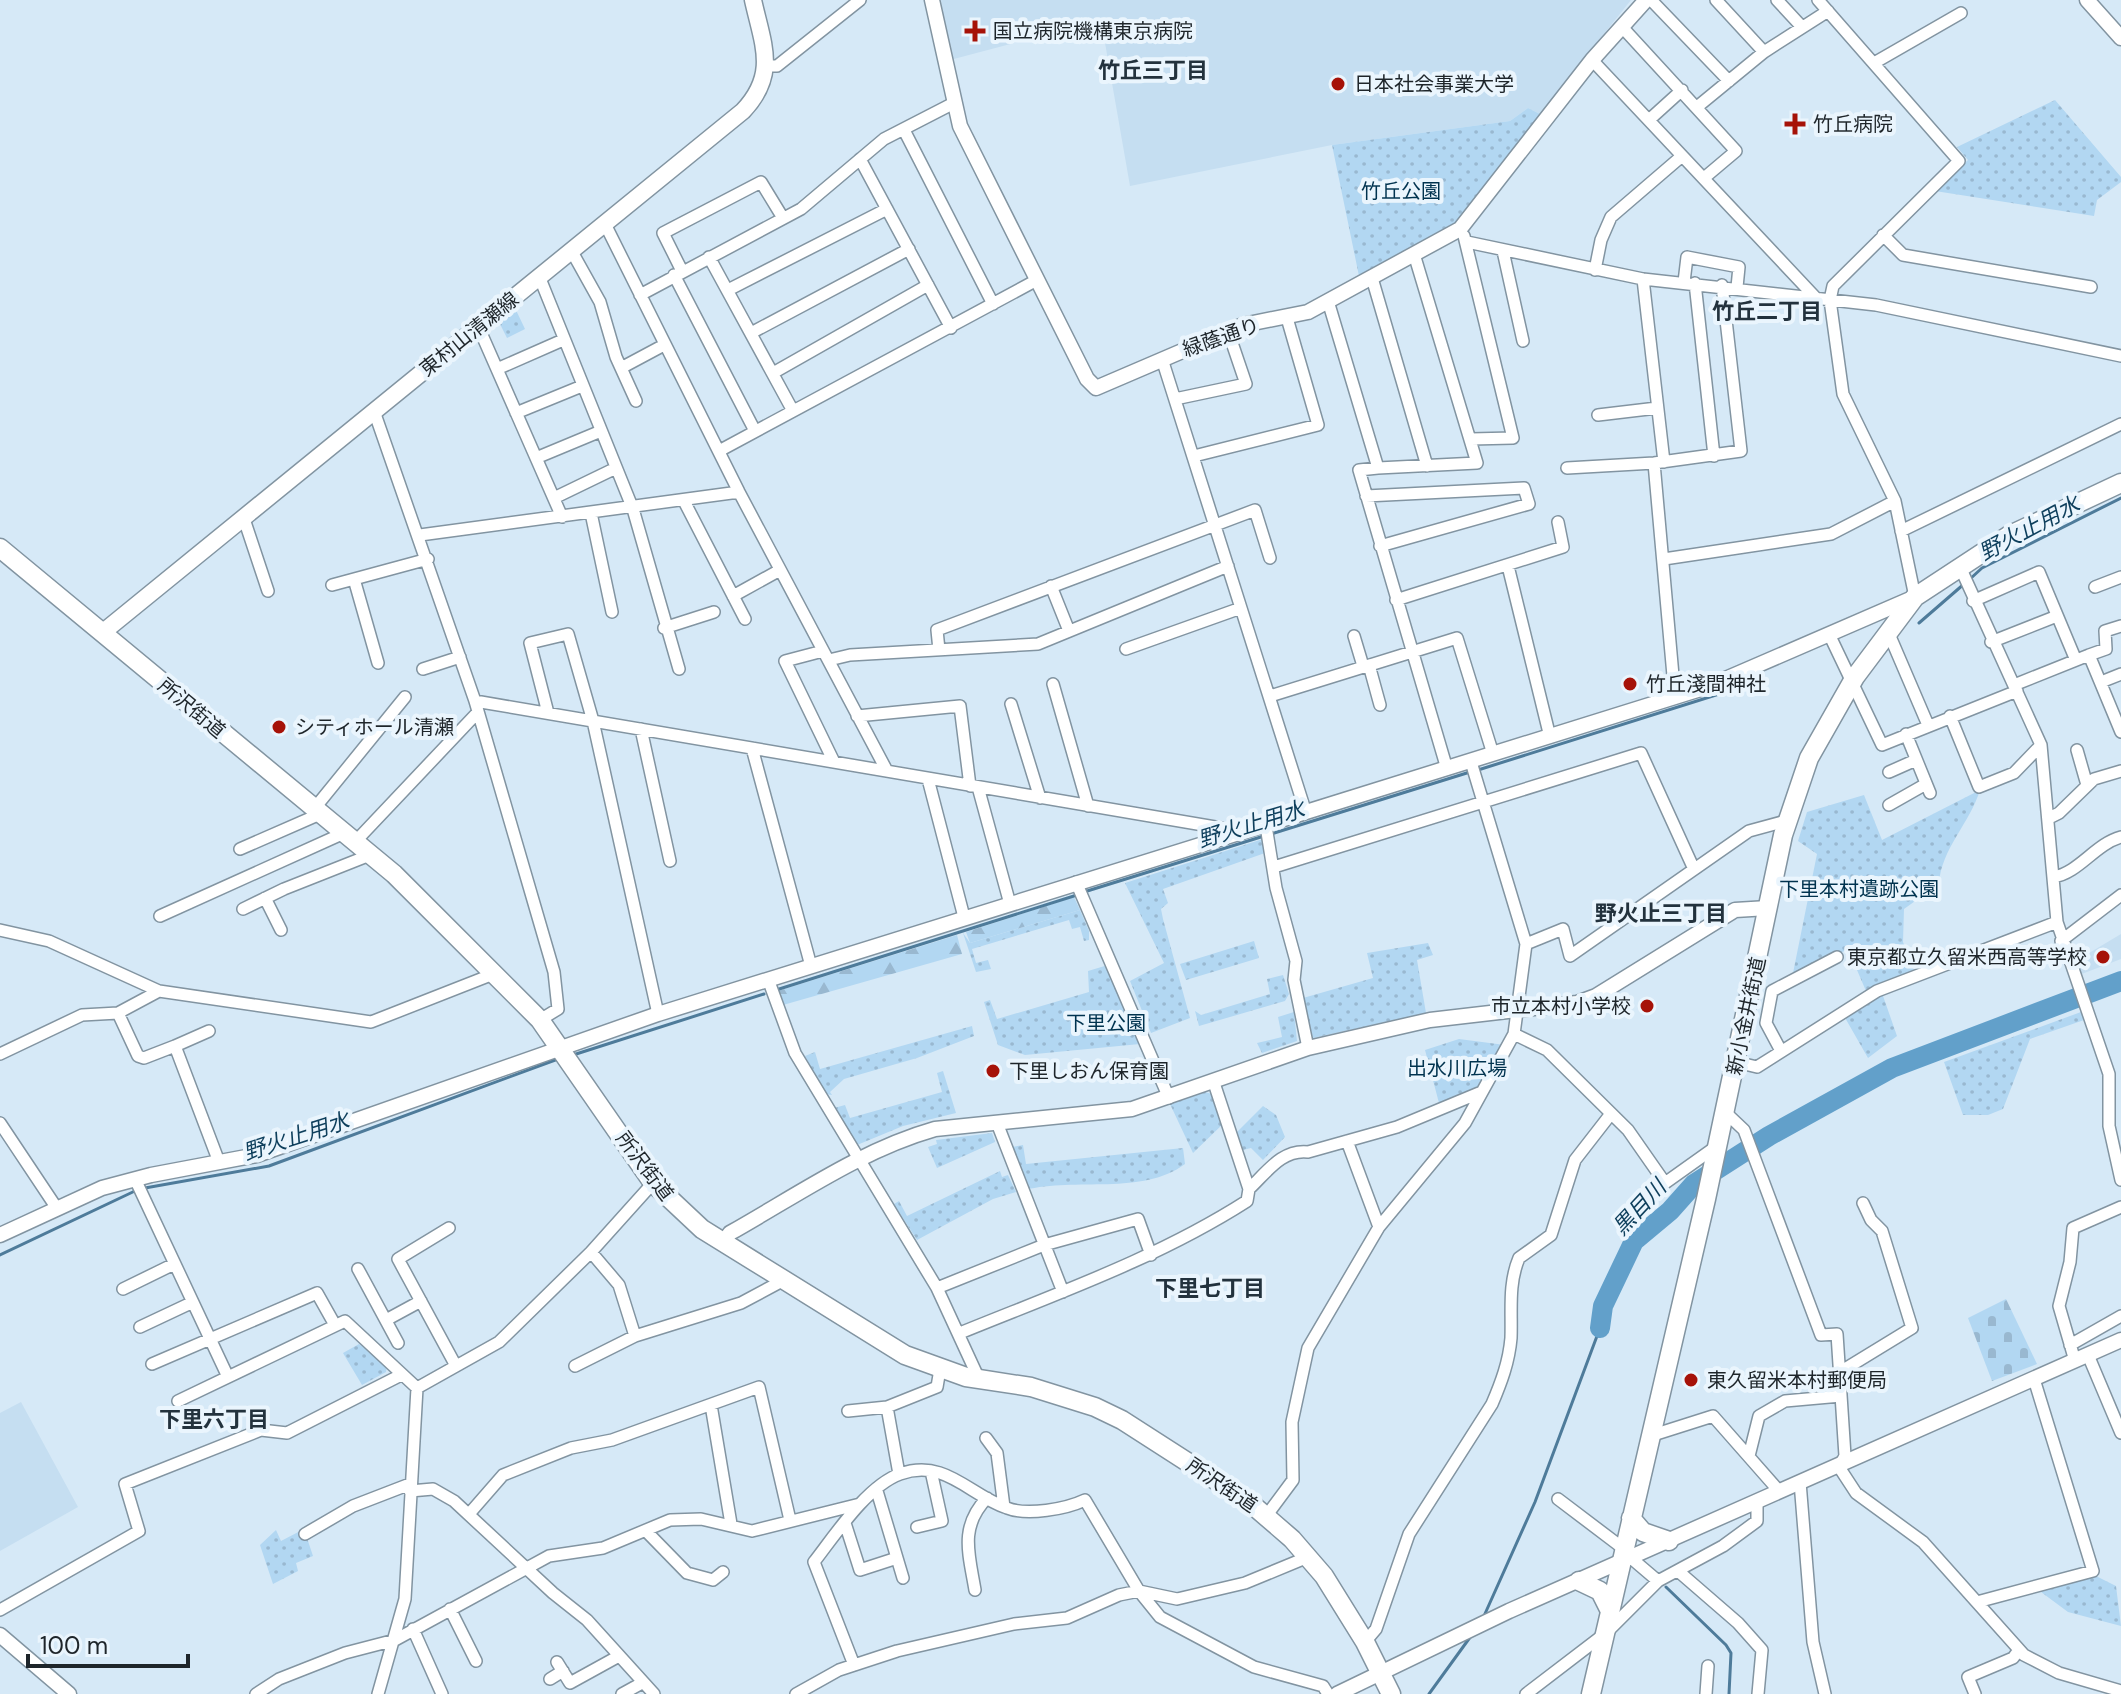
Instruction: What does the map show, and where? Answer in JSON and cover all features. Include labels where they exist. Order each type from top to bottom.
[{"type":"main road","points":[[753,0],[766,66]]},
{"type":"main road","name":"東村山清瀬線","points":[[102,633],[743,111],[764,83],[766,66]]},
{"type":"main road","name":"新小金井街道","points":[[1591,1694],[1706,1199],[1786,821],[1809,758],[1852,682],[1915,597],[1963,577],[2008,536],[2121,483]]},
{"type":"main road","name":"所沢街道","points":[[0,548],[370,855],[496,973],[562,1048],[653,1183],[679,1210],[723,1243],[905,1355],[940,1369],[979,1379],[1066,1396],[1108,1414],[1267,1515],[1308,1557],[1344,1605],[1391,1694]]},
{"type":"main road","points":[[1631,1518],[1643,1532],[1669,1541]]},
{"type":"main road","points":[[1579,1581],[1600,1591],[1610,1611]]},
{"type":"street","points":[[766,66],[777,66],[860,0]]},
{"type":"street","name":"緑蔭通り","points":[[932,0],[952,104],[1035,281],[1090,385],[1104,385],[1228,331],[1287,318],[1328,301],[1414,254],[1464,236],[1592,60],[1649,0]]},
{"type":"street","points":[[1649,0],[1729,81]]},
{"type":"street","points":[[1716,0],[1764,52]]},
{"type":"street","points":[[1777,0],[1802,27]]},
{"type":"street","points":[[0,1235],[56,1207],[138,1187],[219,1162],[257,1155],[658,1014],[768,979],[964,917],[1079,890],[1238,835],[1267,831],[1306,813],[1447,769],[1472,768],[1493,754],[1675,698],[1753,670],[1915,597],[1895,501],[1843,394],[1830,300],[1833,286],[1959,161],[1818,0]]},
{"type":"street","points":[[2087,0],[2121,38]]},
{"type":"street","points":[[1697,107],[1764,52],[1828,11]]},
{"type":"street","points":[[1874,63],[1961,13]]},
{"type":"street","points":[[1623,28],[1736,151],[1704,178]]},
{"type":"street","points":[[1592,60],[1815,297]]},
{"type":"street","points":[[1650,119],[1682,90]]},
{"type":"street","points":[[640,295],[801,209],[884,139],[952,104]]},
{"type":"street","points":[[904,130],[993,304]]},
{"type":"street","points":[[1595,270],[1601,240],[1611,217],[1682,156]]},
{"type":"street","points":[[860,159],[951,328]]},
{"type":"street","points":[[755,431],[678,273],[663,233],[761,182],[783,218]]},
{"type":"street","points":[[728,290],[887,209]]},
{"type":"street","points":[[604,222],[739,492],[887,771]]},
{"type":"street","points":[[1883,235],[1903,255],[2091,287]]},
{"type":"street","points":[[1464,236],[1503,251],[1643,279],[1722,285],[1876,305],[2121,356]]},
{"type":"street","points":[[1464,236],[1513,438],[1471,439]]},
{"type":"street","points":[[751,333],[909,249]]},
{"type":"street","points":[[571,250],[600,302],[621,368],[636,401]]},
{"type":"street","points":[[1503,251],[1523,341]]},
{"type":"street","points":[[1414,254],[1477,463],[1359,470],[1447,769]]},
{"type":"street","points":[[709,257],[793,411]]},
{"type":"street","points":[[1714,456],[1687,257],[1739,267],[1737,287]]},
{"type":"street","points":[[539,276],[633,509],[664,628],[679,669]]},
{"type":"street","points":[[1372,278],[1427,466]]},
{"type":"street","points":[[1643,279],[1657,408],[1675,698]]},
{"type":"street","points":[[719,451],[1035,281]]},
{"type":"street","points":[[773,373],[928,285]]},
{"type":"street","points":[[1567,468],[1659,462],[1741,451],[1722,285]]},
{"type":"street","points":[[1328,301],[1378,468]]},
{"type":"street","points":[[1194,456],[1318,425],[1287,318]]},
{"type":"street","points":[[478,326],[562,517]]},
{"type":"street","points":[[1175,399],[1246,384],[1228,331]]},
{"type":"street","points":[[497,369],[563,340]]},
{"type":"street","points":[[621,368],[664,345]]},
{"type":"street","points":[[1162,359],[1306,813]]},
{"type":"street","points":[[516,413],[582,386]]},
{"type":"street","points":[[1598,415],[1657,408]]},
{"type":"street","points":[[374,411],[420,535],[460,657],[554,972],[558,1009],[540,1020]]},
{"type":"street","points":[[1901,531],[2121,424]]},
{"type":"street","points":[[536,458],[601,431]]},
{"type":"street","points":[[554,498],[616,468]]},
{"type":"street","points":[[1366,496],[1524,488],[1529,504],[1380,546]]},
{"type":"street","points":[[420,535],[633,509],[739,492]]},
{"type":"street","points":[[684,501],[745,619]]},
{"type":"street","points":[[1664,559],[1831,534],[1895,501]]},
{"type":"street","points":[[939,650],[937,630],[1255,510],[1270,558]]},
{"type":"street","points":[[591,513],[612,612]]},
{"type":"street","points":[[244,519],[268,591]]},
{"type":"street","points":[[1396,600],[1563,547],[1558,522]]},
{"type":"street","points":[[332,585],[428,559]]},
{"type":"street","points":[[834,762],[785,661],[1038,644],[1228,566]]},
{"type":"street","points":[[1508,566],[1550,737]]},
{"type":"street","points":[[733,596],[780,570]]},
{"type":"street","points":[[1973,601],[2039,572],[2075,658]]},
{"type":"street","points":[[1963,577],[2041,745],[2057,922],[2109,1074],[2109,1126],[2121,1180]]},
{"type":"street","points":[[2095,587],[2121,577]]},
{"type":"street","points":[[354,579],[378,663]]},
{"type":"street","points":[[1051,586],[1069,631]]},
{"type":"street","points":[[1126,649],[1241,608]]},
{"type":"street","points":[[664,628],[714,612]]},
{"type":"street","points":[[1991,642],[2057,616]]},
{"type":"street","points":[[1829,634],[1882,745],[2016,688],[2075,658],[2106,649],[2105,631],[2121,626]]},
{"type":"street","points":[[548,713],[530,643],[568,634],[593,721],[658,1014]]},
{"type":"street","points":[[1889,634],[1928,725]]},
{"type":"street","points":[[1354,636],[1380,705]]},
{"type":"street","points":[[1270,696],[1457,638],[1493,754]]},
{"type":"street","points":[[2089,655],[2120,729]]},
{"type":"street","points":[[423,669],[460,657]]},
{"type":"street","points":[[2101,682],[2121,674]]},
{"type":"street","points":[[1053,684],[1088,806]]},
{"type":"street","points":[[240,849],[317,811],[405,697]]},
{"type":"street","points":[[1011,704],[1040,798]]},
{"type":"street","points":[[857,716],[960,706],[974,786],[1010,904]]},
{"type":"street","points":[[476,707],[548,713],[1221,828],[1238,835]]},
{"type":"street","points":[[160,916],[349,838],[476,707]]},
{"type":"street","points":[[1950,716],[1979,787],[2014,773],[2041,745]]},
{"type":"street","points":[[641,729],[670,861]]},
{"type":"street","points":[[1889,805],[1928,789],[1906,734]]},
{"type":"street","points":[[752,748],[811,966]]},
{"type":"street","points":[[2077,750],[2087,785]]},
{"type":"street","points":[[1274,867],[1641,753],[1693,867]]},
{"type":"street","points":[[1889,772],[1916,760]]},
{"type":"street","points":[[1267,1515],[1293,1480],[1292,1422],[1308,1348],[1379,1227],[1442,1155],[1465,1123],[1514,1034],[1526,944],[1472,768]]},
{"type":"street","points":[[2049,818],[2059,813],[2094,779],[2121,771]]},
{"type":"street","points":[[928,779],[964,917]]},
{"type":"street","points":[[1526,944],[1563,929],[1570,956],[1693,867],[1749,831],[1786,821]]},
{"type":"street","points":[[1267,831],[1296,961],[1294,980],[1308,1048]]},
{"type":"street","points":[[2053,877],[2064,875],[2108,841],[2121,837]]},
{"type":"street","points":[[243,909],[370,855]]},
{"type":"street","points":[[1079,890],[1169,1098]]},
{"type":"street","points":[[2061,941],[2121,895]]},
{"type":"street","points":[[265,898],[281,930]]},
{"type":"street","points":[[723,1243],[730,1233],[858,1160],[889,1144],[935,1129],[1132,1109],[1308,1048],[1430,1020],[1577,1003],[1596,996],[1735,910],[1768,908]]},
{"type":"street","points":[[1736,1062],[1757,1067],[1877,991],[2057,922]]},
{"type":"street","points":[[0,930],[49,941],[159,991],[371,1022],[496,973]]},
{"type":"street","points":[[1781,1051],[1766,1023],[1772,991],[1837,957]]},
{"type":"street","points":[[768,979],[795,1053],[937,1288],[979,1379]]},
{"type":"street","points":[[0,1054],[82,1015],[118,1013],[159,991]]},
{"type":"street","points":[[118,1013],[138,1056],[144,1058],[209,1031]]},
{"type":"street","points":[[1514,1034],[1547,1050],[1628,1130],[1665,1183],[1716,1151]]},
{"type":"street","points":[[175,1046],[219,1162]]},
{"type":"street","points":[[960,1333],[1151,1255],[1198,1233],[1247,1201],[1249,1189],[1214,1083]]},
{"type":"street","points":[[1249,1189],[1284,1156],[1397,1127],[1479,1093]]},
{"type":"street","points":[[1725,1112],[1744,1130],[1821,1335],[1837,1334],[1845,1456],[1839,1467]]},
{"type":"street","points":[[1365,1642],[1376,1629],[1409,1534],[1479,1425],[1502,1382],[1508,1360],[1511,1297],[1519,1258],[1551,1235],[1575,1160],[1610,1115]]},
{"type":"street","points":[[0,1123],[56,1207]]},
{"type":"street","points":[[997,1123],[1063,1292]]},
{"type":"street","points":[[1347,1141],[1379,1227]]},
{"type":"street","points":[[417,1388],[499,1342],[591,1252],[653,1183]]},
{"type":"street","points":[[138,1187],[172,1265],[228,1377]]},
{"type":"street","points":[[1840,1372],[1912,1328],[1882,1231],[1871,1220],[1863,1203]]},
{"type":"street","points":[[2121,1207],[2073,1228],[2070,1262],[2059,1306],[2070,1345],[2081,1358],[2121,1433]]},
{"type":"street","points":[[937,1288],[1044,1245],[1138,1219],[1151,1255]]},
{"type":"street","points":[[449,1228],[398,1259],[456,1366]]},
{"type":"street","points":[[591,1252],[619,1285],[635,1336]]},
{"type":"street","points":[[123,1289],[172,1265]]},
{"type":"street","points":[[358,1269],[398,1343]]},
{"type":"street","points":[[575,1366],[635,1336],[741,1303],[784,1280]]},
{"type":"street","points":[[152,1364],[317,1293],[335,1325]]},
{"type":"street","points":[[386,1320],[421,1301]]},
{"type":"street","points":[[140,1327],[191,1303]]},
{"type":"street","points":[[2070,1345],[2121,1316]]},
{"type":"street","points":[[178,1401],[345,1321],[417,1388]]},
{"type":"street","points":[[1337,1694],[1625,1557],[1839,1467],[2121,1340]]},
{"type":"street","points":[[848,1411],[887,1407],[937,1387],[940,1369]]},
{"type":"street","points":[[0,1610],[139,1531],[125,1484],[261,1430],[287,1433],[401,1375]]},
{"type":"street","points":[[1977,1602],[2093,1571],[2034,1379]]},
{"type":"street","points":[[469,1514],[503,1475],[571,1448],[612,1440],[759,1387],[790,1520]]},
{"type":"street","points":[[378,1694],[405,1599],[417,1388]]},
{"type":"street","points":[[1749,1456],[1759,1416],[1785,1401],[1841,1396]]},
{"type":"street","points":[[711,1405],[731,1524]]},
{"type":"street","points":[[887,1407],[899,1474]]},
{"type":"street","points":[[1650,1436],[1713,1416],[1779,1491]]},
{"type":"street","points":[[986,1438],[997,1453],[1004,1507]]},
{"type":"street","points":[[1839,1467],[1856,1493],[1923,1542],[2019,1650],[2059,1673],[2121,1691]]},
{"type":"street","points":[[917,1527],[942,1521],[931,1471]]},
{"type":"street","points":[[854,1665],[814,1562],[860,1504],[899,1474],[940,1471],[1004,1507],[1024,1511],[1085,1500],[1139,1591],[1160,1617],[1254,1667],[1323,1686],[1328,1694]]},
{"type":"street","points":[[1800,1482],[1813,1642],[1825,1694]]},
{"type":"street","points":[[305,1534],[353,1506],[410,1487],[433,1489],[469,1514],[528,1566],[553,1593],[587,1620],[654,1694]]},
{"type":"street","points":[[877,1491],[903,1578]]},
{"type":"street","points":[[975,1590],[967,1545],[972,1513],[987,1498]]},
{"type":"street","points":[[1558,1499],[1658,1581]]},
{"type":"street","points":[[1526,1694],[1607,1632],[1658,1581],[1723,1546],[1757,1521],[1757,1502]]},
{"type":"street","points":[[256,1694],[279,1679],[345,1653],[395,1640],[549,1556],[603,1548],[670,1520],[731,1524],[752,1531],[860,1504]]},
{"type":"street","points":[[845,1523],[860,1570],[897,1558]]},
{"type":"street","points":[[646,1531],[687,1573],[713,1580],[723,1572]]},
{"type":"street","points":[[796,1694],[854,1665],[897,1651],[1014,1624],[1067,1618],[1119,1595],[1139,1591],[1177,1599],[1245,1583],[1308,1557]]},
{"type":"street","points":[[1678,1571],[1738,1623],[1762,1650],[1758,1694]]},
{"type":"street","points":[[450,1609],[476,1661]]},
{"type":"street","points":[[413,1629],[442,1694]]},
{"type":"street","points":[[0,1635],[69,1694]]},
{"type":"street","points":[[1975,1694],[1968,1677],[2013,1658],[2019,1650]]},
{"type":"street","points":[[550,1679],[560,1667],[570,1683],[619,1656]]},
{"type":"street","points":[[1706,1694],[1708,1666]]},
{"type":"street","points":[[622,1694],[642,1683]]},
{"type":"shaded area","name":"日本社会事業大学","points":[[941,0],[1631,0],[1540,114],[1528,108],[1510,121],[1332,145],[1130,186],[1101,20],[950,60]]},
{"type":"shaded area","name":"東京都立久留米西高等学校","points":[[2121,934],[2121,959],[2079,975],[2074,962]]},
{"type":"shaded area","points":[[21,1402],[78,1507],[0,1551],[0,1413]]},
{"type":"green space","points":[[2055,100],[2121,177],[2121,182],[2097,200],[2094,216],[1935,191],[1968,160],[1957,147]]},
{"type":"green space","name":"竹丘公園","points":[[1528,108],[1540,114],[1454,226],[1359,276],[1332,145],[1510,121]]},
{"type":"green space","points":[[515,308],[525,329],[507,338],[499,322]]},
{"type":"green space","name":"下里本村遺跡公園","points":[[1980,790],[1945,859],[1939,884],[1904,909],[1903,942],[1915,973],[1866,991],[1848,949],[1792,978],[1817,854],[1798,841],[1807,812],[1864,795],[1882,840]]},
{"type":"green space","points":[[1263,839],[1265,853],[1163,889],[1168,903],[1161,909],[1163,919],[1190,1018],[1151,1033],[1130,981],[1164,963],[1125,883]]},
{"type":"green space","points":[[1074,897],[1080,910],[970,943],[966,932]]},
{"type":"green space","points":[[1080,910],[1089,931],[1089,940],[1084,941],[1080,927],[1072,929],[1069,920],[972,949],[976,963],[988,960],[991,969],[976,972],[963,933],[970,943]]},
{"type":"green space","points":[[957,935],[962,954],[783,1005],[778,991]]},
{"type":"green space","points":[[1254,941],[1259,958],[1186,980],[1180,964]]},
{"type":"green space","points":[[1428,943],[1433,955],[1417,960],[1426,1013],[1313,1038],[1303,998],[1373,978],[1367,953]]},
{"type":"green space","name":"下里公園","points":[[1108,965],[1140,1044],[1025,1055],[998,1045],[984,1002],[990,1000],[997,1019],[1089,992],[1088,971]]},
{"type":"green space","points":[[1283,975],[1289,994],[1285,1001],[1199,1026],[1195,1011],[1201,1015],[1270,994],[1267,979]]},
{"type":"green space","points":[[1882,993],[1897,1036],[1868,1058],[1844,1016]]},
{"type":"green space","points":[[1294,1012],[1297,1041],[1262,1053],[1257,1043],[1282,1037],[1278,1017]]},
{"type":"green space","points":[[2081,1012],[2084,1020],[2030,1039],[2003,1109],[1988,1115],[1963,1115],[1944,1062]]},
{"type":"green space","points":[[972,1026],[974,1036],[917,1058],[844,1079],[830,1092],[832,1095],[825,1094],[805,1056],[815,1052],[820,1069]]},
{"type":"green space","name":"出水川広場","points":[[1459,1039],[1505,1045],[1475,1091],[1439,1103],[1425,1050]]},
{"type":"green space","points":[[943,1071],[956,1113],[903,1126],[857,1145],[834,1108],[845,1105],[850,1118],[942,1092],[937,1073]]},
{"type":"green space","points":[[1205,1092],[1212,1094],[1224,1123],[1193,1153],[1170,1104]]},
{"type":"green space","points":[[1263,1106],[1276,1115],[1285,1137],[1263,1160],[1251,1148],[1243,1150],[1237,1132]]},
{"type":"green space","points":[[992,1133],[995,1142],[937,1168],[928,1147],[937,1144],[936,1140]]},
{"type":"green space","points":[[1023,1145],[1026,1164],[1183,1148],[1185,1164],[1149,1180],[1025,1190],[1012,1147]]},
{"type":"green space","points":[[1000,1171],[1002,1177],[1008,1175],[1016,1192],[993,1199],[917,1240],[894,1204],[899,1201],[907,1216]]},
{"type":"green space","points":[[2006,1299],[2037,1364],[1992,1381],[1968,1318]]},
{"type":"green space","points":[[359,1344],[387,1365],[386,1372],[362,1385],[343,1353]]},
{"type":"green space","points":[[304,1529],[313,1556],[296,1563],[298,1571],[273,1584],[260,1545],[276,1530],[281,1541]]},
{"type":"green space","points":[[2094,1575],[2116,1586],[2121,1626],[2068,1612],[2037,1589]]},
{"type":"waterway","name":"野火止用水","points":[[1970,579],[1982,568],[2121,498]]},
{"type":"waterway","name":"野火止用水","points":[[1919,623],[1964,584]]},
{"type":"waterway","name":"野火止用水","points":[[1478,770],[1735,689]]},
{"type":"waterway","name":"野火止用水","points":[[1271,834],[1470,772]]},
{"type":"waterway","name":"野火止用水","points":[[1084,892],[1264,836]]},
{"type":"waterway","name":"野火止用水","points":[[776,990],[1077,895]]},
{"type":"waterway","name":"黒目川","points":[[1600,1328],[1603,1306],[1634,1241],[1670,1211],[1694,1184],[1769,1136],[1892,1068],[2121,981]]},
{"type":"waterway","name":"野火止用水","points":[[573,1055],[764,994]]},
{"type":"waterway","name":"野火止用水","points":[[145,1188],[269,1166],[558,1059]]},
{"type":"waterway","name":"野火止用水","points":[[0,1255],[137,1190]]},
{"type":"waterway","name":"黒目川","points":[[1484,1616],[1535,1502],[1600,1328]]},
{"type":"waterway","points":[[1666,1587],[1731,1653],[1729,1694]]},
{"type":"waterway","name":"黒目川","points":[[1429,1694],[1471,1636]]},
{"type":"place","name":"国立病院機構東京病院","points":[[975,31]]},
{"type":"place","name":"日本社会事業大学","points":[[1338,84]]},
{"type":"place","name":"竹丘病院","points":[[1795,124]]},
{"type":"place","name":"竹丘淺間神社","points":[[1630,684]]},
{"type":"place","name":"シティホール清瀬","points":[[279,727]]},
{"type":"place","name":"東京都立久留米西高等学校","points":[[2103,957]]},
{"type":"place","name":"市立本村小学校","points":[[1647,1006]]},
{"type":"place","name":"下里しおん保育園","points":[[993,1071]]},
{"type":"place","name":"東久留米本村郵便局","points":[[1691,1380]]},
{"type":"district","name":"竹丘三丁目","points":[[1153,70]]},
{"type":"district","name":"竹丘二丁目","points":[[1767,311]]},
{"type":"district","name":"野火止三丁目","points":[[1661,913]]},
{"type":"district","name":"下里七丁目","points":[[1210,1288]]},
{"type":"district","name":"下里六丁目","points":[[214,1419]]}]
